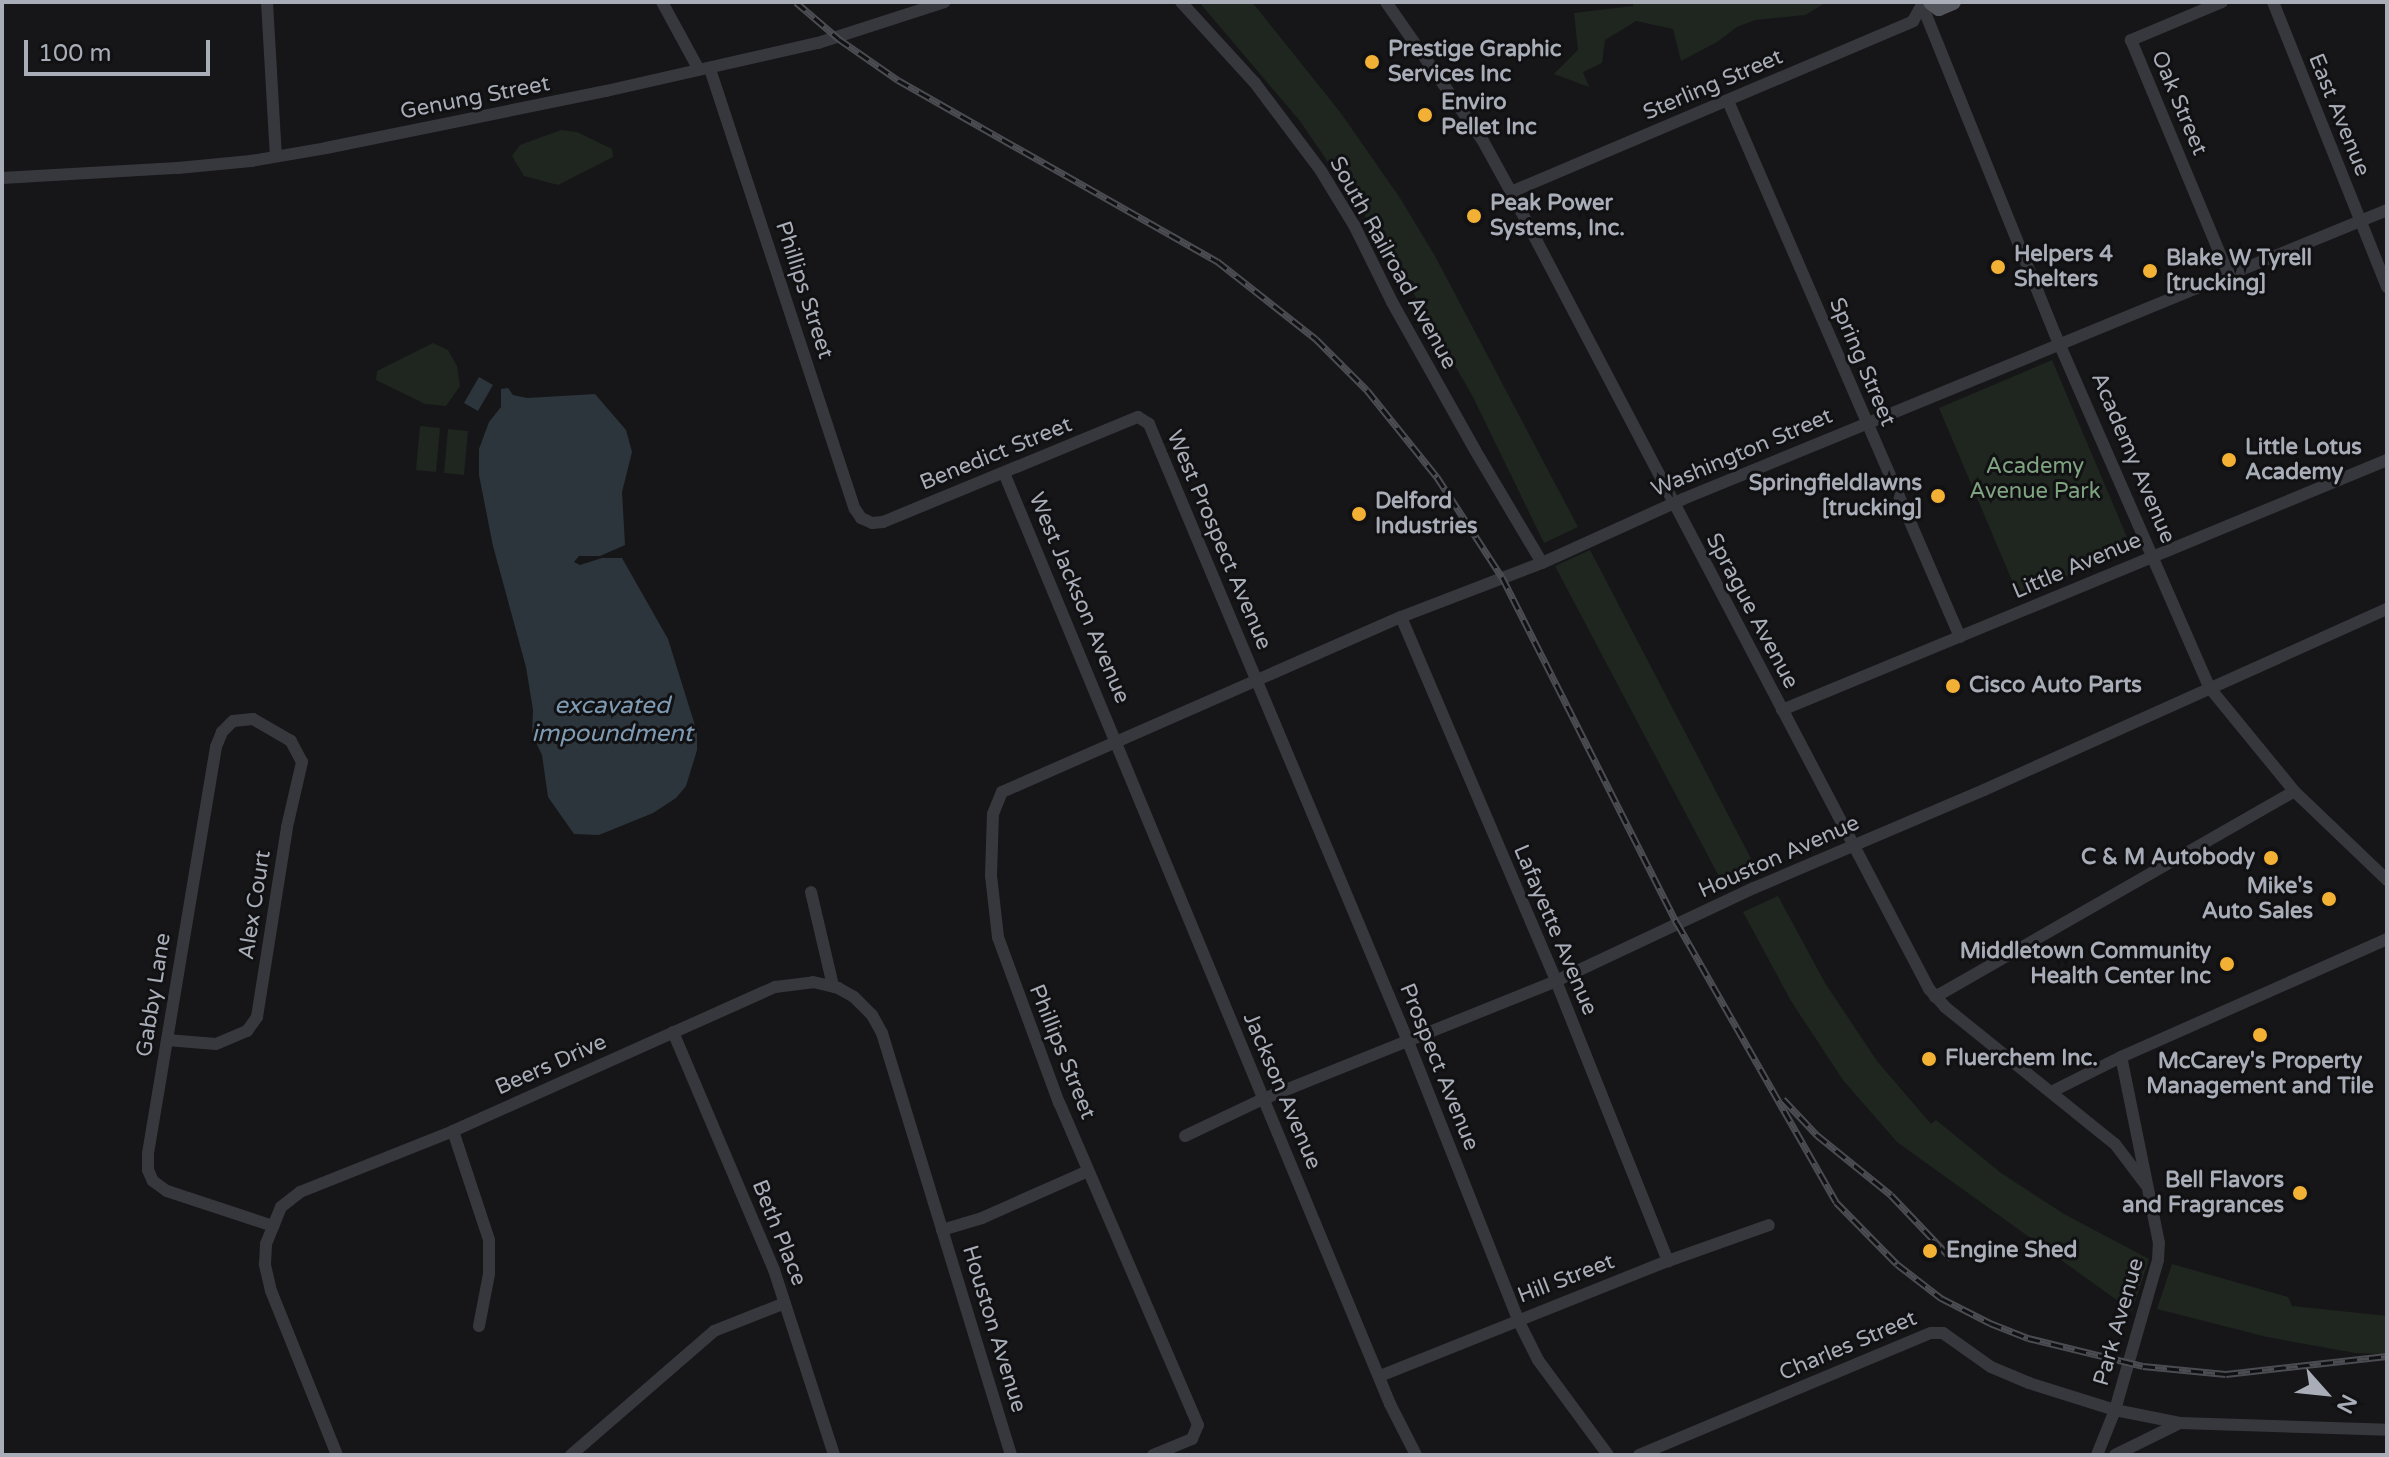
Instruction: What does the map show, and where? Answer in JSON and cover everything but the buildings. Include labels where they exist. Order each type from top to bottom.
[{"type":"main road","points":[[1926,3],[1939,8],[1953,2]]},
{"type":"street","points":[[267,2],[276,156]]},
{"type":"street","name":"Phillips Street","points":[[662,2],[704,69],[855,509],[866,521]]},
{"type":"street","name":"Genung Street","points":[[2,178],[178,168],[276,156],[704,69],[851,35],[945,2]]},
{"type":"street","name":"South Railroad Avenue","points":[[1181,2],[1255,83],[1321,171],[1354,225],[1392,302],[1468,438],[1542,563]]},
{"type":"street","name":"Sprague Avenue","points":[[1386,2],[1483,141],[1935,997],[2115,1144],[2146,1185]]},
{"type":"street","name":"Oak Street","points":[[2222,2],[2131,40],[2228,273]]},
{"type":"street","name":"East Avenue","points":[[2273,2],[2387,287]]},
{"type":"street","name":"Sterling Street","points":[[1511,192],[1913,21],[1926,3]]},
{"type":"street","name":"Academy Avenue","points":[[1926,3],[2060,343],[2209,687],[2294,791],[2387,880]]},
{"type":"street","name":"Spring Street","points":[[1728,101],[1960,637]]},
{"type":"street","name":"Washington Street","points":[[1116,740],[1401,617],[1542,563],[1672,503],[2387,210]]},
{"type":"street","name":"Benedict Street","points":[[866,521],[883,522],[1141,417]]},
{"type":"street","name":"West Prospect Avenue","points":[[1141,417],[1151,428],[1257,680]]},
{"type":"street","name":"Little Avenue","points":[[1782,710],[2150,556],[2198,542],[2387,460]]},
{"type":"street","name":"West Jackson Avenue","points":[[1004,473],[1116,740]]},
{"type":"street","name":"Houston Avenue","points":[[1185,1136],[1263,1099],[1556,981],[2387,609]]},
{"type":"street","name":"Lafayette Avenue","points":[[1401,617],[1556,981],[1668,1261]]},
{"type":"street","name":"Prospect Avenue","points":[[1257,680],[1407,1039],[1518,1320],[1538,1360],[1608,1455]]},
{"type":"street","name":"Gabby Lane","points":[[260,722],[233,721],[219,738],[207,793],[148,1154],[149,1174],[167,1191],[273,1226]]},
{"type":"street","name":"Alex Court","points":[[167,1040],[216,1044],[247,1031],[257,1017],[287,827],[302,762],[291,741],[260,722]]},
{"type":"street","name":"Phillips Street","points":[[1116,740],[1009,787],[997,797],[993,814],[991,876],[998,937],[1019,1000],[1088,1171],[1198,1425],[1192,1439],[1153,1455]]},
{"type":"street","name":"Jackson Avenue","points":[[1116,740],[1390,1404],[1416,1455]]},
{"type":"street","points":[[1935,997],[2294,791]]},
{"type":"street","points":[[811,892],[833,986],[862,1003],[882,1033],[942,1230]]},
{"type":"street","points":[[2051,1092],[2121,1057],[2387,939]]},
{"type":"street","name":"Beers Drive","points":[[337,1455],[271,1291],[265,1264],[273,1226],[281,1207],[300,1192],[453,1131],[775,987],[802,982],[833,986]]},
{"type":"street","name":"Beth Place","points":[[673,1032],[785,1303],[834,1455]]},
{"type":"street","name":"Park Avenue","points":[[2115,1410],[2158,1260],[2159,1243],[2121,1057]]},
{"type":"street","points":[[453,1131],[489,1240],[489,1274],[479,1326]]},
{"type":"street","name":"Houston Avenue","points":[[1011,1455],[942,1230],[982,1218],[1088,1171]]},
{"type":"street","name":"Hill Street","points":[[1380,1376],[1668,1261],[1769,1225]]},
{"type":"street","points":[[571,1455],[708,1336],[727,1323],[785,1303]]},
{"type":"street","name":"Charles Street","points":[[1639,1455],[1931,1333],[1943,1333],[1991,1367],[2029,1383],[2115,1410],[2180,1423],[2387,1430]]},
{"type":"street","points":[[2097,1455],[2115,1410]]},
{"type":"street","points":[[2115,1455],[2180,1423]]},
{"type":"green space","points":[[1199,2],[1252,2],[1340,112],[1400,198],[1435,256],[1578,527],[1544,543],[1473,397],[1392,256],[1300,121]]},
{"type":"green space","points":[[1633,2],[1827,2],[1805,15],[1755,20],[1737,27],[1717,42],[1681,61],[1673,29],[1636,21],[1605,40],[1602,63],[1583,72],[1589,87],[1554,74],[1578,50],[1574,13],[1633,6]]},
{"type":"green space","points":[[561,130],[577,132],[612,149],[613,157],[558,185],[524,176],[512,156],[520,145]]},
{"type":"green space","points":[[433,343],[448,350],[457,366],[460,386],[446,406],[425,404],[376,380],[377,371]]},
{"type":"green space","name":"Academy Avenue Park","points":[[2052,360],[2132,549],[2019,597],[1939,408]]},
{"type":"green space","points":[[420,426],[440,428],[436,472],[416,470]]},
{"type":"green space","points":[[448,429],[468,431],[464,475],[444,473]]},
{"type":"green space","points":[[1590,550],[1758,872],[1724,886],[1555,566]]},
{"type":"green space","points":[[1778,896],[1825,983],[1877,1061],[1931,1124],[1936,1120],[2001,1173],[2064,1214],[2149,1259],[2132,1311],[1897,1142],[1843,1080],[1791,1001],[1743,912]]},
{"type":"green space","points":[[2172,1264],[2288,1297],[2292,1306],[2387,1316],[2387,1354],[2355,1353],[2267,1337],[2157,1309]]},
{"type":"water","points":[[479,377],[493,385],[478,411],[464,403]]},
{"type":"water","name":"excavated impoundment","points":[[508,388],[513,395],[527,398],[595,394],[626,430],[632,452],[622,492],[625,545],[600,556],[579,556],[574,562],[580,565],[602,558],[622,558],[668,639],[697,732],[697,750],[686,786],[676,798],[653,813],[599,835],[574,834],[548,797],[542,755],[532,734],[533,710],[526,667],[493,546],[479,475],[479,449],[489,422],[501,407],[501,389]]},
{"type":"railway","points":[[796,2],[839,39],[898,80],[1217,261],[1316,339],[1367,390],[1437,477],[1502,577],[1677,923],[1836,1202],[1897,1264],[1941,1298],[1990,1323],[2028,1338],[2143,1366],[2226,1374],[2387,1356]]},
{"type":"railway","points":[[1783,1099],[1817,1135],[1891,1195],[1951,1258]]},
{"type":"place","name":"Prestige Graphic Services Inc","points":[[1372,62]]},
{"type":"place","name":"Enviro Pellet Inc","points":[[1425,115]]},
{"type":"place","name":"Peak Power Systems, Inc.","points":[[1474,216]]},
{"type":"place","name":"Helpers 4 Shelters","points":[[1998,267]]},
{"type":"place","name":"Blake W Tyrell [trucking]","points":[[2150,271]]},
{"type":"place","name":"Little Lotus Academy","points":[[2229,460]]},
{"type":"place","name":"Springfieldlawns [trucking]","points":[[1938,496]]},
{"type":"place","name":"Delford Industries","points":[[1359,514]]},
{"type":"place","name":"Cisco Auto Parts","points":[[1953,686]]},
{"type":"place","name":"C & M Autobody","points":[[2271,858]]},
{"type":"place","name":"Mike's Auto Sales","points":[[2329,899]]},
{"type":"place","name":"Middletown Community Health Center Inc","points":[[2227,964]]},
{"type":"place","name":"McCarey's Property Management and Tile","points":[[2260,1035]]},
{"type":"place","name":"Fluerchem Inc.","points":[[1929,1059]]},
{"type":"place","name":"Bell Flavors and Fragrances","points":[[2300,1193]]},
{"type":"place","name":"Engine Shed","points":[[1930,1251]]}]
